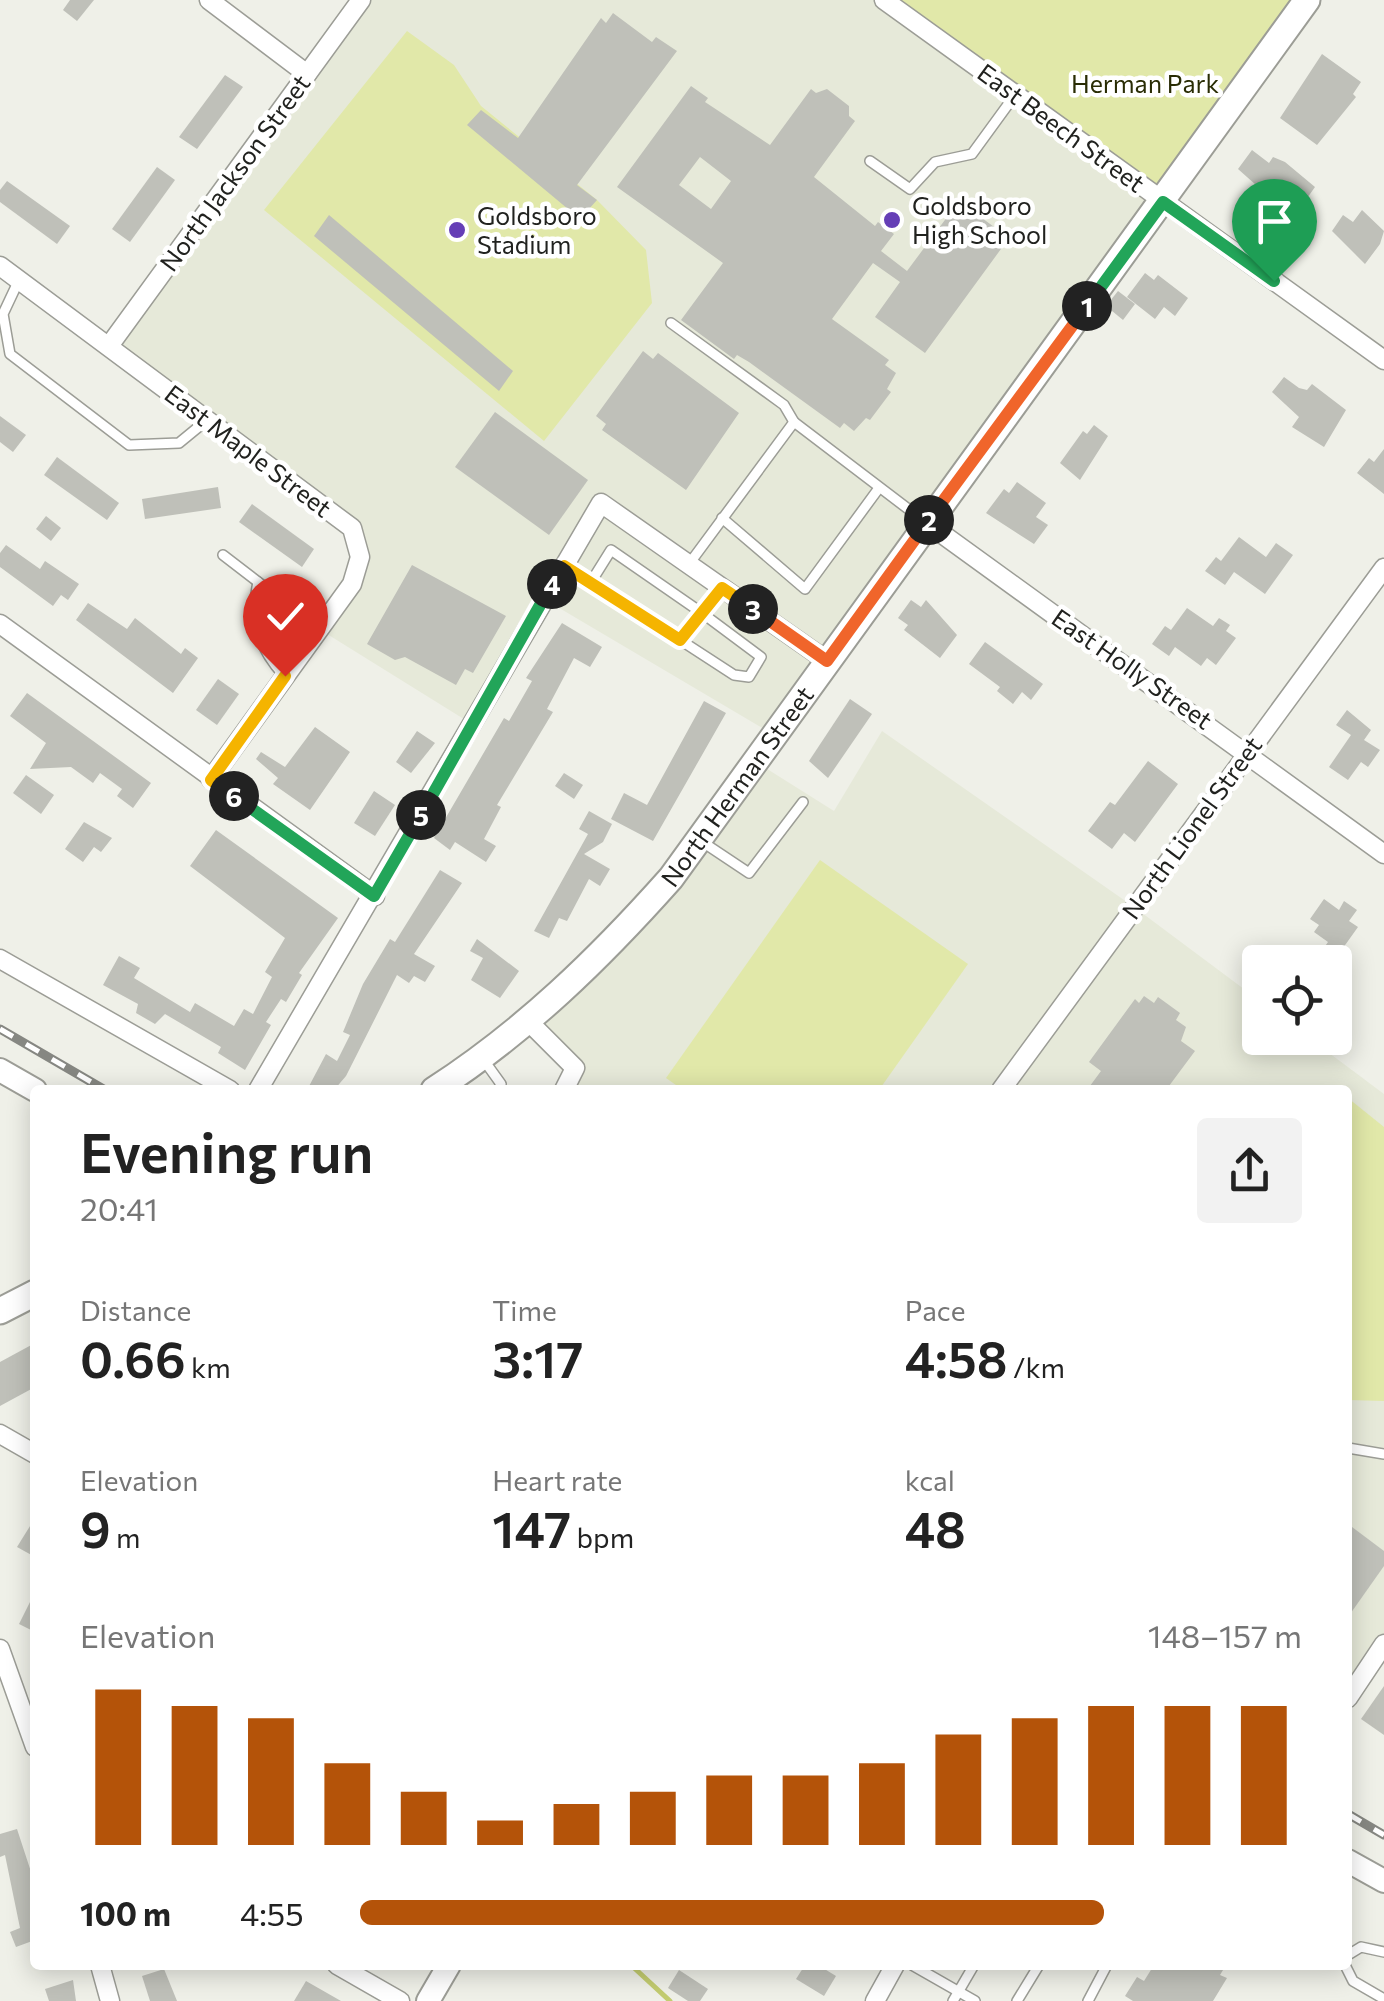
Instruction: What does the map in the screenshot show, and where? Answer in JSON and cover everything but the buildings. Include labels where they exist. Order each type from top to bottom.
[{"type":"main road","name":"North Herman Street","points":[[441,1085],[529,1022],[600,958],[699,840],[1307,0]]},
{"type":"main road","points":[[0,1311],[30,1296]]},
{"type":"street","points":[[209,0],[307,74]]},
{"type":"street","name":"North Jackson Street","points":[[109,346],[360,0]]},
{"type":"street","name":"East Beech Street","points":[[884,0],[1384,360]]},
{"type":"street","name":"East Maple Street","points":[[0,266],[352,528],[360,558],[352,584],[211,780]]},
{"type":"street","points":[[261,1085],[600,503],[827,661]]},
{"type":"street","name":"East Holly Street","points":[[926,523],[1384,854]]},
{"type":"street","name":"North Lionel Street","points":[[1005,1085],[1384,568]]},
{"type":"street","points":[[0,624],[374,896]]},
{"type":"street","points":[[0,959],[221,1085]]},
{"type":"street","points":[[529,1022],[575,1068],[566,1085]]},
{"type":"street","points":[[0,1070],[30,1087]]},
{"type":"street","points":[[0,1434],[30,1451]]},
{"type":"street","points":[[1352,1692],[1384,1644]]},
{"type":"street","points":[[0,1649],[30,1733]]},
{"type":"street","points":[[1352,1862],[1384,1881]]},
{"type":"street","points":[[101,1970],[110,2001]]},
{"type":"street","points":[[346,1970],[400,2001]]},
{"type":"street","points":[[428,2001],[446,1970]]},
{"type":"street","points":[[875,2001],[892,1970]]},
{"type":"lane","points":[[870,161],[910,189],[935,162],[972,154],[1015,95]]},
{"type":"lane","points":[[19,280],[4,314],[10,354],[129,445],[179,443],[208,420]]},
{"type":"lane","points":[[671,323],[784,405],[794,422],[926,523]]},
{"type":"lane","points":[[688,564],[794,422]]},
{"type":"lane","points":[[722,518],[805,590],[880,488]]},
{"type":"lane","points":[[564,566],[734,675],[749,677],[761,656],[611,550],[591,582]]},
{"type":"lane","points":[[224,555],[320,630]]},
{"type":"lane","points":[[258,582],[254,605],[257,636],[268,657],[285,676]]},
{"type":"lane","points":[[680,640],[722,588]]},
{"type":"lane","points":[[699,840],[748,873],[802,802]]},
{"type":"lane","points":[[481,1057],[500,1085]]},
{"type":"lane","points":[[1352,1449],[1384,1454]]},
{"type":"lane","points":[[1352,1952],[1361,1946],[1384,1952]]},
{"type":"lane","points":[[919,1970],[956,1996],[975,2001]]},
{"type":"lane","points":[[956,1996],[971,1970]]},
{"type":"lane","points":[[1018,2001],[1036,1970]]},
{"type":"lane","points":[[1088,2001],[1104,1970]]},
{"type":"lane","points":[[1348,1970],[1353,1980],[1384,1999]]},
{"type":"shaded area","points":[[361,0],[884,0],[1163,202],[776,736],[544,599],[467,721],[319,629],[352,584],[351,528],[109,346]]},
{"type":"shaded area","points":[[882,731],[1242,988],[1242,1055],[1332,1055],[1384,1094],[1384,1649],[1352,1695],[1352,1085],[566,1085],[575,1068],[529,1022],[756,762],[834,811]]},
{"type":"green space","name":"Herman Park","points":[[884,0],[1307,0],[1163,202]]},
{"type":"green space","name":"Goldsboro Stadium","points":[[407,31],[454,65],[481,106],[597,200],[646,250],[652,303],[544,441],[264,210]]},
{"type":"green space","points":[[820,860],[968,964],[883,1085],[676,1085],[666,1078]]},
{"type":"green space","points":[[1352,1101],[1384,1127],[1384,1401],[1352,1400]]},
{"type":"waterway","points":[[636,1970],[670,2001]]},
{"type":"railway","points":[[0,1029],[96,1085]]},
{"type":"railway","points":[[1352,1816],[1384,1835]]},
{"type":"place","name":"Goldsboro High School","points":[[892,220]]},
{"type":"place","name":"Goldsboro Stadium","points":[[457,230]]},
{"type":"route","points":[[285,676],[211,780],[374,896],[564,566],[680,640],[722,588],[827,661],[1163,202],[1274,281]]}]
